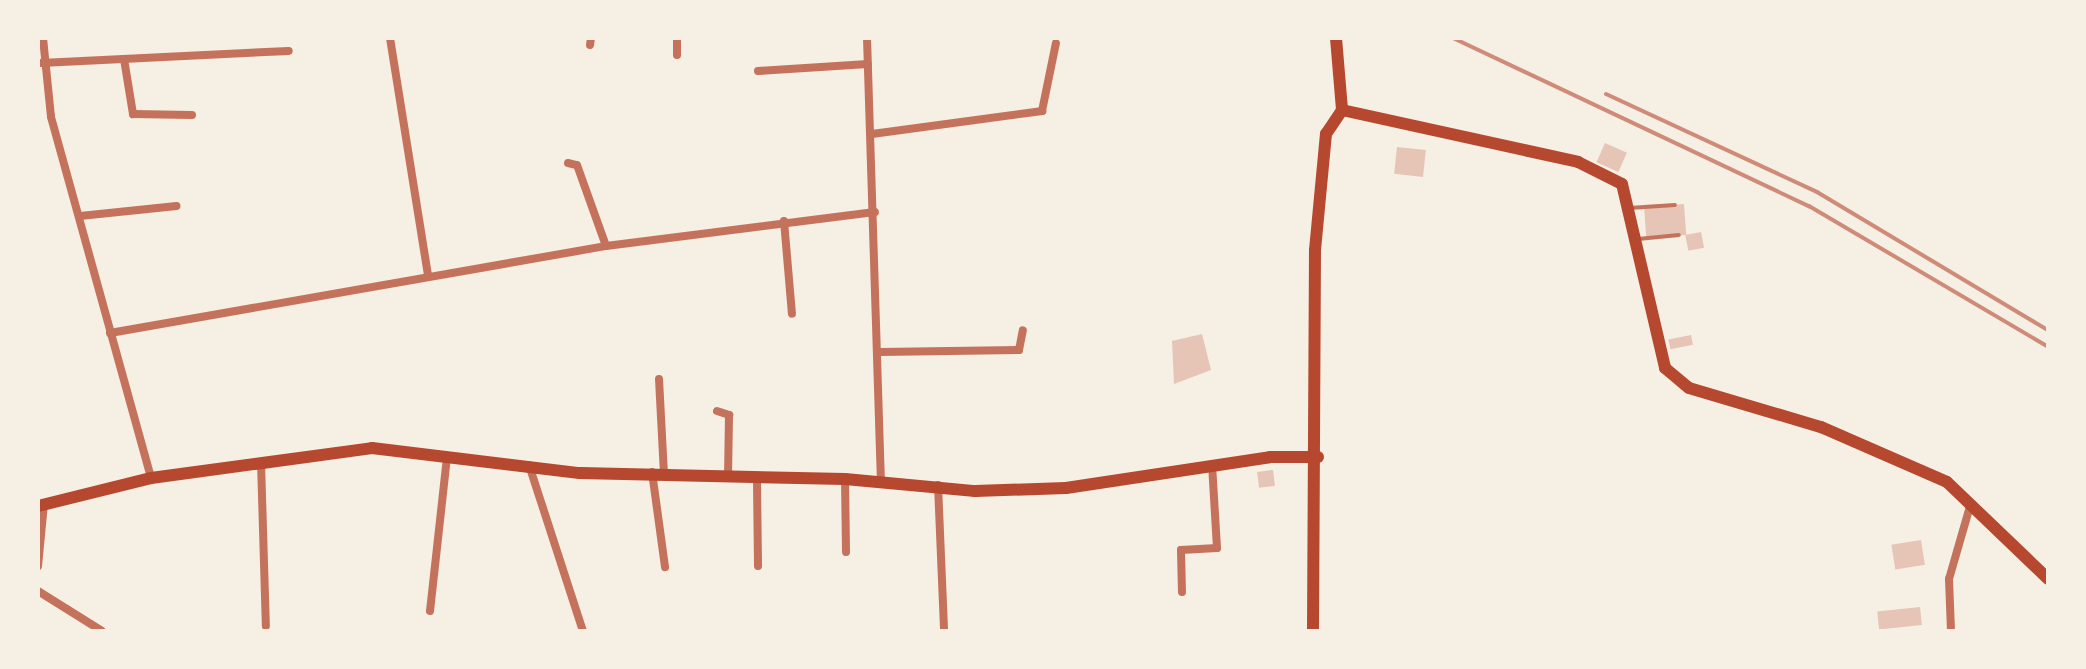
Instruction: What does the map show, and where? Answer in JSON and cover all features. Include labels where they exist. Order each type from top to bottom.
[{"type":"main road","points":[[1313,631],[1318,457],[1315,250],[1326,134],[1342,110],[1336,38]]},
{"type":"main road","points":[[1342,110],[1578,162],[1622,184],[1665,368],[1689,388],[1821,427],[1947,482],[2048,579]]},
{"type":"main road","points":[[41,505],[151,478],[372,448],[447,458],[757,482],[845,479],[938,484],[975,491],[1066,488],[1212,465],[1318,457]]},
{"type":"street","points":[[43,38],[41,63],[110,333],[151,478]]},
{"type":"street","points":[[390,38],[428,275]]},
{"type":"street","points":[[677,38],[677,55]]},
{"type":"street","points":[[867,38],[880,352],[881,481]]},
{"type":"street","points":[[872,134],[1042,111],[1056,43]]},
{"type":"street","points":[[41,63],[289,51]]},
{"type":"street","points":[[124,59],[133,114],[192,115]]},
{"type":"street","points":[[758,71],[868,64]]},
{"type":"street","points":[[568,163],[577,165],[606,246]]},
{"type":"street","points":[[80,216],[176,206]]},
{"type":"street","points":[[110,333],[606,246],[784,221],[875,212]]},
{"type":"street","points":[[784,221],[792,314]]},
{"type":"street","points":[[880,352],[1019,350],[1023,330]]},
{"type":"street","points":[[659,379],[658,473],[665,567]]},
{"type":"street","points":[[717,411],[729,415],[728,479]]},
{"type":"street","points":[[430,611],[447,458]]},
{"type":"street","points":[[261,462],[266,626]]},
{"type":"street","points":[[529,464],[583,631]]},
{"type":"street","points":[[1182,592],[1181,550],[1217,548],[1212,465]]},
{"type":"street","points":[[845,479],[846,552]]},
{"type":"street","points":[[757,482],[758,566]]},
{"type":"street","points":[[938,484],[944,631]]},
{"type":"street","points":[[1951,631],[1949,579],[1971,502]]},
{"type":"street","points":[[38,566],[41,505]]},
{"type":"street","points":[[38,591],[102,631]]},
{"type":"lane","points":[[1628,209],[1675,205]]},
{"type":"lane","points":[[1635,240],[1679,235]]},
{"type":"building","points":[[1605,143],[1627,153],[1618,172],[1596,162]]},
{"type":"building","points":[[1397,147],[1426,150],[1423,177],[1394,174]]},
{"type":"building","points":[[1684,204],[1686,235],[1646,238],[1644,207]]},
{"type":"building","points":[[1701,232],[1704,248],[1688,251],[1685,235]]},
{"type":"building","points":[[1202,334],[1211,370],[1174,384],[1172,341]]},
{"type":"building","points":[[1691,335],[1693,345],[1670,349],[1668,339]]},
{"type":"building","points":[[1273,470],[1275,486],[1259,488],[1257,472]]},
{"type":"building","points":[[1921,540],[1925,565],[1895,569],[1891,545]]},
{"type":"building","points":[[1920,607],[1922,625],[1879,629],[1877,611]]},
{"type":"railway","points":[[1453,38],[1809,206],[2048,347]]},
{"type":"railway","points":[[1606,94],[1817,192],[2048,330]]}]
